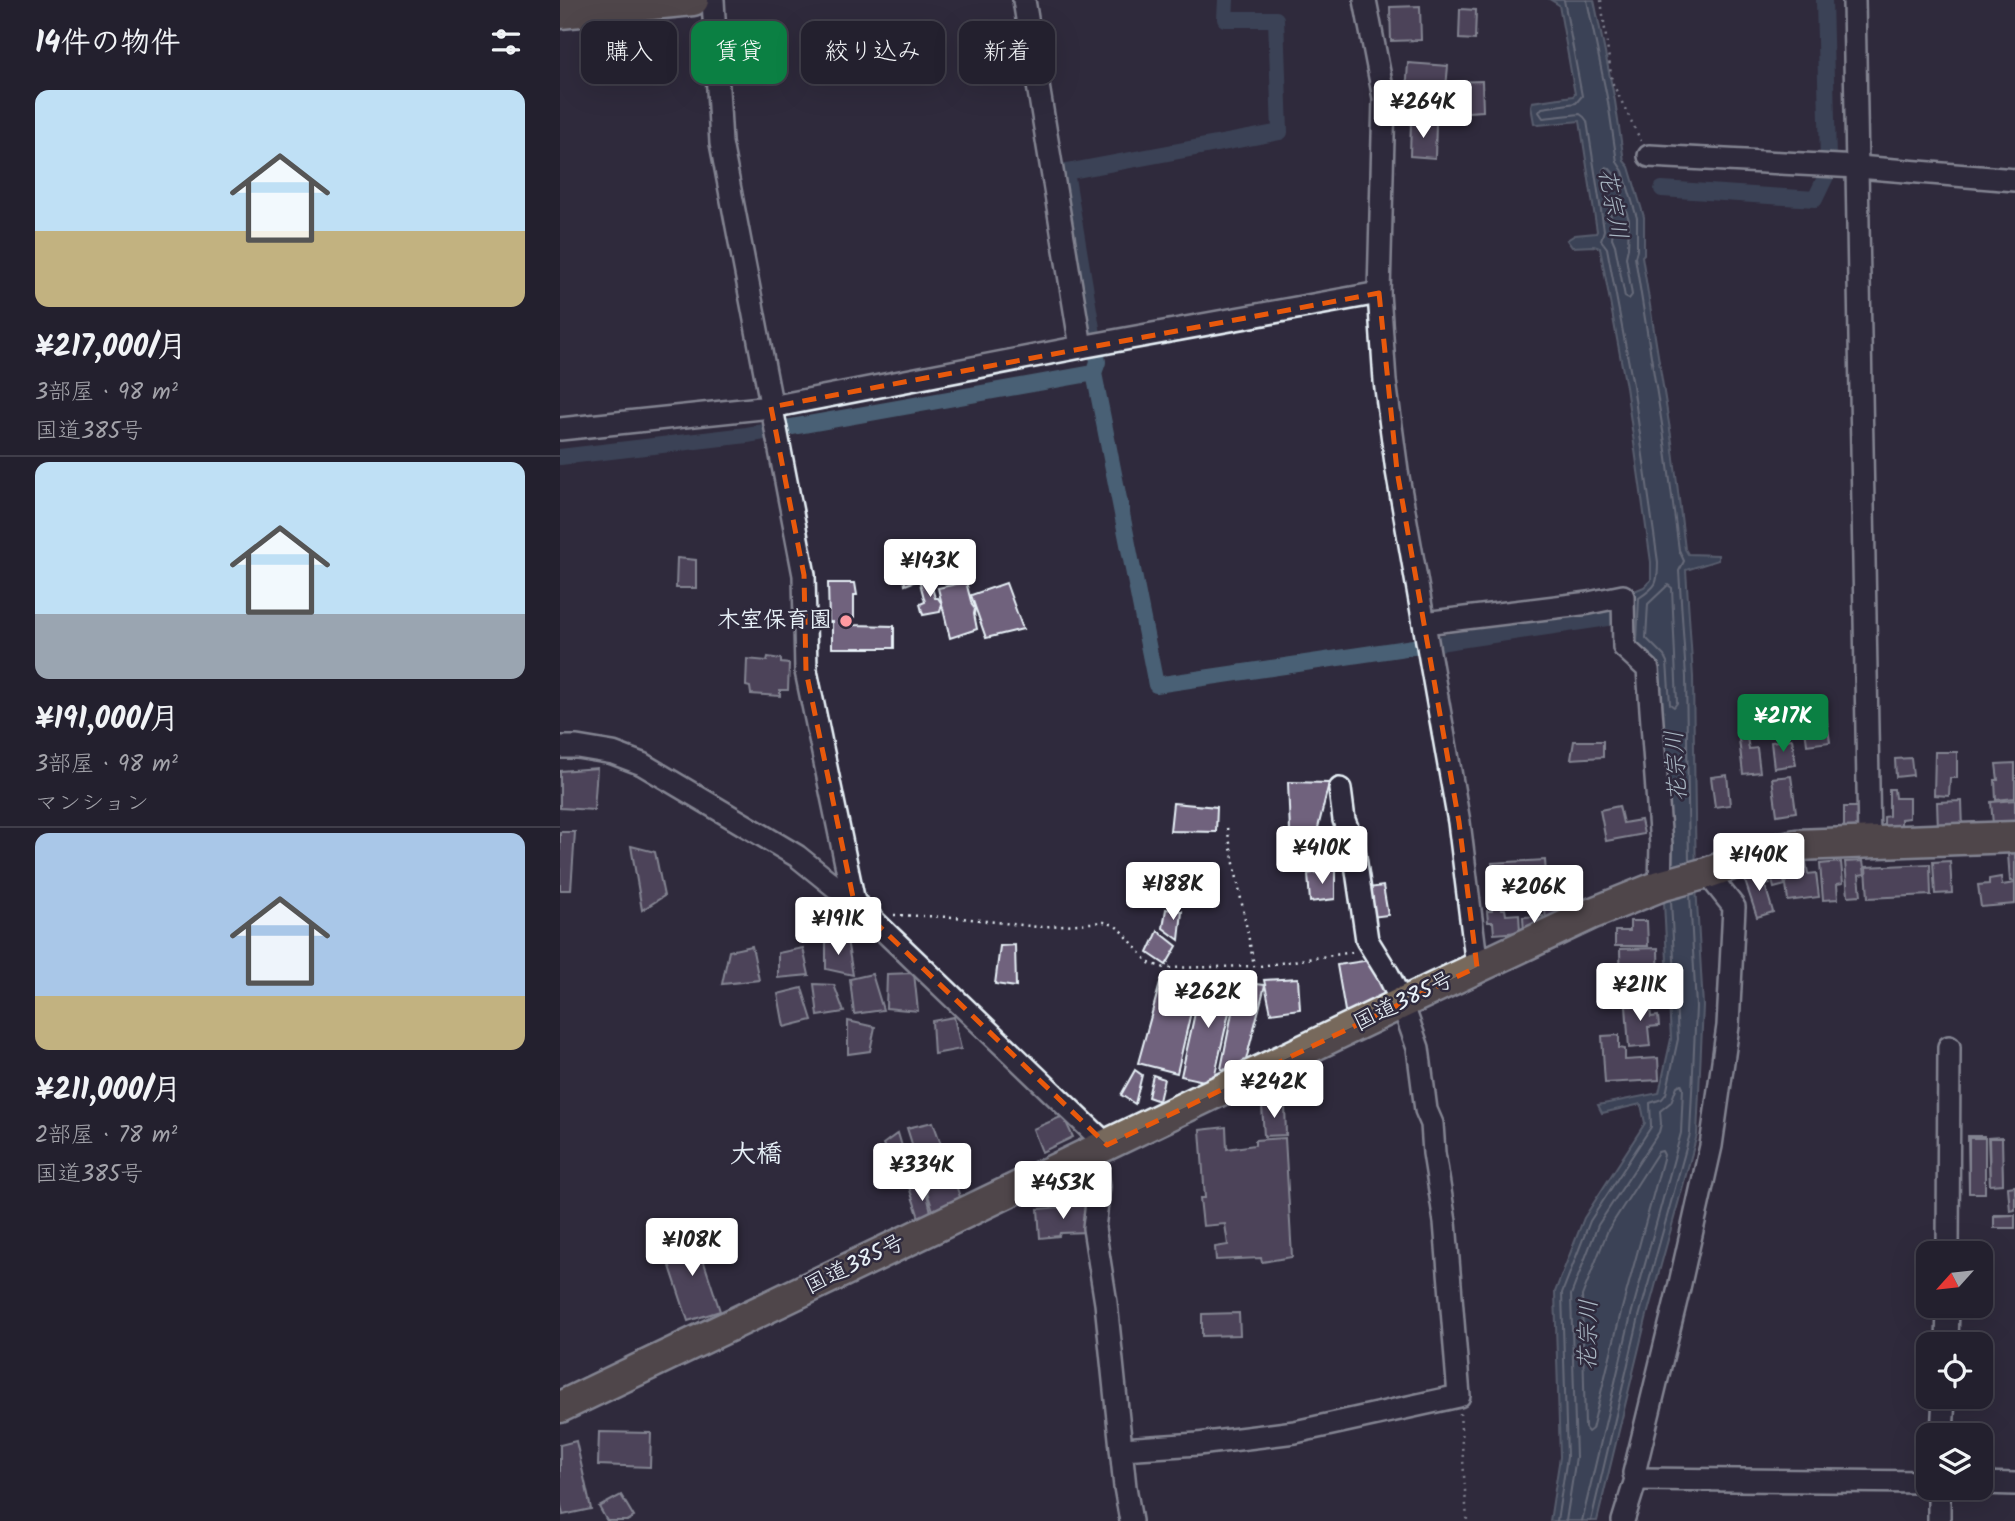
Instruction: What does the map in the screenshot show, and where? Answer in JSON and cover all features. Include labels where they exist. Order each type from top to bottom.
[{"type":"highway","points":[[560,13],[693,0]]},
{"type":"highway","name":"国道385号","points":[[560,1407],[1593,913],[1662,886],[1769,851],[1796,845],[2015,836]]},
{"type":"street","points":[[713,0],[722,143],[804,575],[806,670],[854,901]]},
{"type":"street","points":[[1024,0],[1080,347]]},
{"type":"street","points":[[1365,0],[1384,98],[1380,293],[1385,382],[1425,635],[1459,822],[1477,967]]},
{"type":"street","points":[[1854,0],[1869,841]]},
{"type":"street","points":[[1649,156],[1858,167],[2015,180]]},
{"type":"street","points":[[560,429],[774,423],[1080,347],[1380,293]]},
{"type":"street","points":[[1425,635],[1623,596],[1624,647],[1648,669],[1662,886]]},
{"type":"street","points":[[560,747],[613,753],[642,764],[797,856],[854,901],[1100,1148],[1094,1228],[1107,1303],[1125,1487],[1131,1521]]},
{"type":"street","points":[[1122,1449],[1198,1444],[1295,1432],[1459,1396],[1445,1222],[1432,1124],[1426,1110],[1418,1048],[1402,1003],[1367,940],[1353,843],[1344,820],[1339,789]]},
{"type":"street","points":[[1623,1521],[1636,1479],[1634,1473],[1711,1146],[1728,1026],[1734,907],[1703,874]]},
{"type":"street","points":[[1948,1241],[1949,1047]]},
{"type":"street","points":[[1636,1479],[1916,1482]]},
{"type":"street","points":[[1993,1483],[2015,1484]]},
{"type":"street","points":[[1939,1500],[1939,1521]]},
{"type":"path","points":[[1601,0],[1612,82],[1649,156]]},
{"type":"path","points":[[1227,828],[1254,966]]},
{"type":"path","points":[[874,921],[893,915],[954,917],[1038,927],[1104,922],[1122,931],[1149,963],[1165,968],[1254,966],[1371,949]]},
{"type":"path","points":[[1459,1396],[1467,1521]]},
{"type":"highlighted area","points":[[1379,293],[1397,471],[1459,822],[1477,967],[1107,1145],[854,902],[806,671],[804,575],[771,407]]},
{"type":"water","name":"花宗川","points":[[1551,0],[1594,0],[1615,101],[1624,161],[1629,167],[1644,217],[1642,256],[1672,442],[1685,549],[1688,554],[1718,555],[1718,560],[1686,570],[1693,677],[1696,885],[1703,1006],[1697,1135],[1646,1319],[1597,1521],[1550,1521],[1560,1457],[1555,1292],[1584,1218],[1645,1123],[1641,1104],[1602,1113],[1598,1105],[1659,1093],[1671,1039],[1652,667],[1630,647],[1632,592],[1644,587],[1651,580],[1651,562],[1626,387],[1600,248],[1572,247],[1567,240],[1575,235],[1597,231],[1580,121],[1538,125],[1534,123],[1532,102],[1575,94],[1559,5]]},
{"type":"building","points":[[1420,6],[1421,40],[1391,41],[1390,7]]},
{"type":"building","points":[[1460,9],[1476,10],[1475,40],[1459,39]]},
{"type":"building","points":[[1408,63],[1448,66],[1446,88],[1431,87],[1429,112],[1405,110]]},
{"type":"building","points":[[1482,81],[1483,111],[1452,113],[1451,82]]},
{"type":"building","points":[[1411,122],[1436,123],[1435,158],[1410,156]]},
{"type":"building","points":[[927,554],[934,574],[905,585],[902,562]]},
{"type":"building","points":[[677,558],[696,560],[696,588],[676,588]]},
{"type":"building","points":[[929,577],[935,598],[942,604],[940,612],[923,615],[920,604],[925,602],[920,583]]},
{"type":"building","points":[[966,582],[975,609],[977,629],[950,638],[938,588]]},
{"type":"building","points":[[828,583],[855,583],[857,595],[854,595],[854,625],[894,626],[894,648],[832,648]]},
{"type":"building","points":[[1006,583],[1023,629],[986,638],[971,595]]},
{"type":"building","points":[[768,657],[781,659],[781,663],[789,664],[788,690],[780,690],[780,696],[751,694],[750,687],[746,686],[747,659],[767,661]]},
{"type":"building","points":[[1825,708],[1830,742],[1807,745],[1803,711]]},
{"type":"building","points":[[1747,738],[1749,749],[1757,748],[1760,772],[1743,774],[1739,739]]},
{"type":"building","points":[[1792,739],[1796,765],[1774,768],[1771,742]]},
{"type":"building","points":[[1574,741],[1603,741],[1603,757],[1571,759]]},
{"type":"building","points":[[1935,752],[1957,752],[1957,778],[1950,778],[1949,796],[1934,795]]},
{"type":"building","points":[[1911,758],[1913,775],[1896,777],[1895,759]]},
{"type":"building","points":[[2015,763],[2015,798],[1996,800],[1996,764]]},
{"type":"building","points":[[597,768],[594,810],[560,808],[560,771]]},
{"type":"building","points":[[1727,775],[1730,805],[1715,807],[1711,777]]},
{"type":"building","points":[[1791,776],[1796,812],[1777,815],[1772,778]]},
{"type":"building","points":[[1288,782],[1329,783],[1317,832],[1290,832]]},
{"type":"building","points":[[1889,789],[1894,789],[1895,798],[1909,798],[1909,818],[1901,819],[1901,828],[1884,829],[1884,817],[1889,816]]},
{"type":"building","points":[[2015,800],[2015,833],[1994,835],[1991,802]]},
{"type":"building","points":[[1962,801],[1963,829],[1938,829],[1937,802]]},
{"type":"building","points":[[1173,803],[1217,807],[1216,832],[1170,831]]},
{"type":"building","points":[[1619,806],[1623,823],[1641,820],[1644,834],[1606,841],[1600,810]]},
{"type":"building","points":[[1844,807],[1858,807],[1858,832],[1844,832]]},
{"type":"building","points":[[560,832],[575,832],[571,890],[560,890]]},
{"type":"building","points":[[1344,845],[1343,862],[1311,864],[1311,849]]},
{"type":"building","points":[[631,846],[655,852],[664,896],[642,910]]},
{"type":"building","points":[[2015,853],[2015,881],[2010,881],[2008,854]]},
{"type":"building","points":[[1805,856],[1808,874],[1816,873],[1819,897],[1788,901],[1783,859]]},
{"type":"building","points":[[1545,860],[1548,901],[1494,904],[1492,863]]},
{"type":"building","points":[[1863,861],[1865,874],[1859,875],[1861,895],[1848,896],[1845,862]]},
{"type":"building","points":[[1950,861],[1952,893],[1935,894],[1933,862]]},
{"type":"building","points":[[1841,862],[1843,883],[1837,884],[1838,899],[1823,900],[1820,864]]},
{"type":"building","points":[[1930,864],[1931,895],[1868,898],[1866,867]]},
{"type":"building","points":[[1780,866],[1785,885],[1774,888],[1769,868]]},
{"type":"building","points":[[1335,869],[1335,899],[1310,902],[1308,874]]},
{"type":"building","points":[[1765,871],[1770,884],[1765,885],[1773,912],[1757,917],[1744,878]]},
{"type":"building","points":[[1199,876],[1202,906],[1169,897],[1172,877]]},
{"type":"building","points":[[2001,877],[2002,885],[2015,883],[2015,904],[1981,907],[1978,885],[1989,884],[1989,879]]},
{"type":"building","points":[[1383,886],[1388,915],[1372,917],[1368,888]]},
{"type":"building","points":[[1492,906],[1505,909],[1506,915],[1519,914],[1520,932],[1494,934],[1493,922],[1488,922],[1487,911],[1492,911]]},
{"type":"building","points":[[1567,906],[1568,922],[1546,923],[1545,908]]},
{"type":"building","points":[[1166,909],[1182,911],[1179,940],[1163,928]]},
{"type":"building","points":[[1543,916],[1544,933],[1524,934],[1523,917]]},
{"type":"building","points":[[1630,921],[1647,921],[1648,946],[1615,946],[1615,931],[1630,931]]},
{"type":"building","points":[[1158,931],[1177,946],[1166,965],[1148,953]]},
{"type":"building","points":[[826,940],[847,940],[853,975],[826,969]]},
{"type":"building","points":[[1015,945],[1016,987],[995,984],[1000,946]]},
{"type":"building","points":[[752,946],[759,980],[722,984],[729,951]]},
{"type":"building","points":[[803,948],[809,975],[778,978],[778,953]]},
{"type":"building","points":[[1658,948],[1659,997],[1621,998],[1620,949]]},
{"type":"building","points":[[1370,960],[1390,996],[1351,1013],[1345,1011],[1337,965]]},
{"type":"building","points":[[914,973],[918,1011],[886,1008],[887,974]]},
{"type":"building","points":[[872,974],[883,1010],[854,1014],[850,979]]},
{"type":"building","points":[[1203,977],[1235,986],[1213,1083],[1181,1076]]},
{"type":"building","points":[[1298,978],[1300,1009],[1271,1013],[1264,980]]},
{"type":"building","points":[[1161,980],[1196,990],[1177,1073],[1138,1063]]},
{"type":"building","points":[[1238,982],[1265,985],[1243,1072],[1221,1069]]},
{"type":"building","points":[[814,984],[834,985],[844,1012],[818,1016]]},
{"type":"building","points":[[802,988],[812,1020],[784,1027],[778,994]]},
{"type":"building","points":[[1649,998],[1651,1017],[1658,1016],[1659,1026],[1648,1027],[1650,1046],[1629,1048],[1626,1006],[1632,1006],[1631,999]]},
{"type":"building","points":[[954,1017],[961,1049],[934,1054],[932,1021]]},
{"type":"building","points":[[848,1021],[875,1027],[870,1051],[848,1054]]},
{"type":"building","points":[[1619,1035],[1619,1048],[1625,1049],[1625,1060],[1658,1058],[1659,1080],[1605,1083],[1602,1036]]},
{"type":"building","points":[[1135,1070],[1142,1075],[1135,1104],[1121,1095]]},
{"type":"building","points":[[1153,1075],[1164,1079],[1159,1101],[1148,1097]]},
{"type":"building","points":[[1285,1105],[1286,1135],[1264,1136],[1262,1106]]},
{"type":"building","points":[[1063,1116],[1073,1137],[1042,1152],[1033,1129]]},
{"type":"building","points":[[933,1122],[963,1205],[935,1217],[907,1128]]},
{"type":"building","points":[[1226,1127],[1227,1149],[1255,1145],[1255,1140],[1285,1138],[1292,1257],[1262,1262],[1261,1258],[1216,1260],[1215,1247],[1228,1245],[1225,1224],[1203,1226],[1200,1198],[1205,1198],[1200,1130]]},
{"type":"building","points":[[898,1133],[907,1163],[894,1168],[883,1144]]},
{"type":"building","points":[[1968,1136],[1984,1136],[1985,1192],[1969,1192]]},
{"type":"building","points":[[2001,1137],[2003,1184],[1990,1184],[1988,1138]]},
{"type":"building","points":[[1969,1138],[1985,1138],[1985,1193],[1969,1193]]},
{"type":"building","points":[[1989,1138],[2002,1138],[2003,1184],[1990,1185]]},
{"type":"building","points":[[924,1181],[933,1221],[922,1227],[909,1187]]},
{"type":"building","points":[[2015,1186],[2015,1210],[2010,1211],[2008,1187]]},
{"type":"building","points":[[1086,1205],[1088,1232],[1060,1233],[1059,1236],[1040,1238],[1038,1209]]},
{"type":"building","points":[[1994,1215],[2015,1215],[2015,1228],[1995,1228]]},
{"type":"building","points":[[2015,1215],[2015,1228],[1994,1228],[1994,1216]]},
{"type":"building","points":[[695,1235],[720,1311],[688,1321],[663,1245]]},
{"type":"building","points":[[1239,1313],[1240,1335],[1202,1336],[1202,1314]]},
{"type":"building","points":[[599,1432],[651,1433],[650,1467],[598,1465]]},
{"type":"building","points":[[576,1441],[591,1509],[563,1515],[560,1501],[560,1445]]},
{"type":"building","points":[[621,1495],[634,1517],[627,1521],[607,1521],[599,1507]]},
{"type":"waterway","points":[[1093,334],[1066,172],[1280,132],[1276,19],[1225,19],[1226,0]]},
{"type":"waterway","points":[[1824,0],[1828,159]]},
{"type":"waterway","points":[[1662,189],[1815,199],[1828,172]]},
{"type":"waterway","points":[[1094,373],[1098,362],[1097,355]]},
{"type":"waterway","points":[[560,457],[747,435],[1094,373],[1156,685],[1608,618]]},
{"type":"place","name":"木室保育園","points":[[846,621]]},
{"type":"district","name":"大橋","points":[[756,1155]]}]
